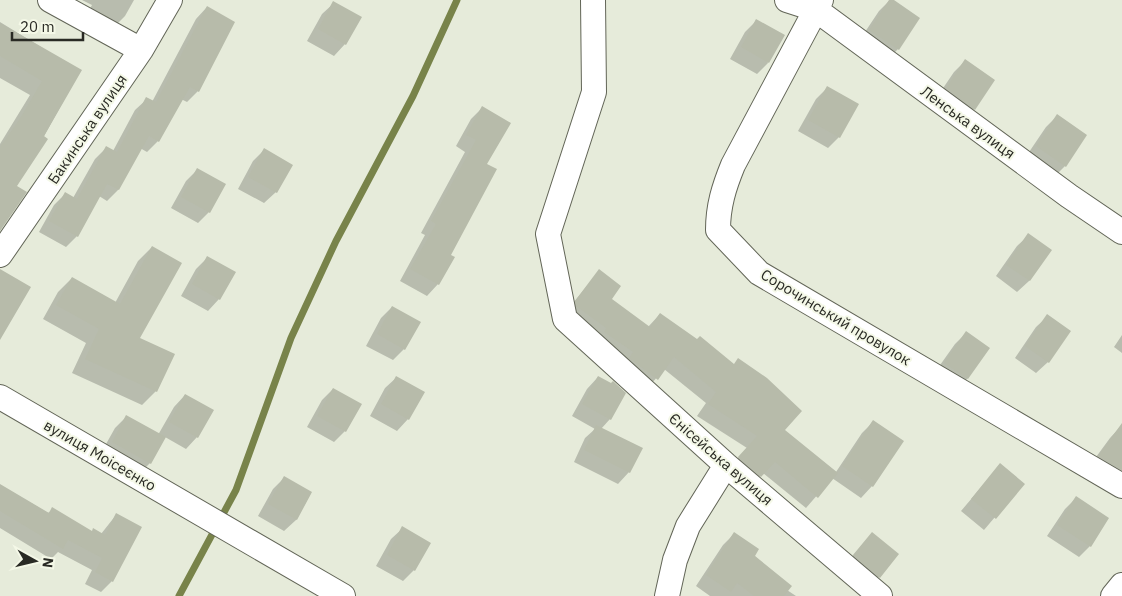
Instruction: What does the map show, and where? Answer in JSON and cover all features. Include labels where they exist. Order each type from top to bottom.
[{"type":"street","points":[[50,0],[141,50]]},
{"type":"street","name":"Бакинська вулиця","points":[[0,255],[141,50],[170,0]]},
{"type":"street","name":"Єнісейська вулиця","points":[[593,0],[594,92],[548,234],[565,320],[726,465],[880,596]]},
{"type":"street","name":"Ленська вулиця","points":[[787,0],[818,4],[1069,196],[1122,232]]},
{"type":"street","name":"Сорочинський провулок","points":[[818,4],[733,165],[722,192],[718,213],[718,230],[759,273],[1122,486]]},
{"type":"street","name":"вулиця Моісеєнко","points":[[0,397],[343,596]]},
{"type":"street","points":[[667,596],[675,560],[688,526],[726,465]]},
{"type":"street","points":[[1113,596],[1122,585]]},
{"type":"building","points":[[889,0],[894,0],[920,18],[899,50],[869,30]]},
{"type":"building","points":[[333,1],[362,17],[346,45],[318,29]]},
{"type":"building","points":[[207,6],[235,22],[199,92],[190,87],[159,142],[149,136],[119,190],[107,184],[78,237],[49,221],[65,192],[77,199],[106,146],[117,152],[146,97],[156,102]]},
{"type":"building","points":[[756,19],[785,35],[769,63],[741,47]]},
{"type":"building","points":[[0,23],[82,70],[44,136],[48,139],[17,186],[27,192],[0,231],[0,147],[19,120],[42,81],[0,56]]},
{"type":"building","points":[[965,59],[995,80],[975,110],[946,88]]},
{"type":"building","points":[[827,86],[859,104],[840,138],[808,120]]},
{"type":"building","points":[[482,106],[511,123],[487,164],[497,169],[451,255],[455,257],[439,285],[410,269],[436,224],[431,221],[476,140],[466,135]]},
{"type":"building","points":[[1057,114],[1087,135],[1066,167],[1036,146]]},
{"type":"building","points":[[264,148],[293,165],[277,193],[248,177]]},
{"type":"building","points":[[197,168],[226,184],[210,213],[181,197]]},
{"type":"building","points":[[1028,233],[1052,250],[1030,281],[1006,265]]},
{"type":"building","points":[[152,246],[182,263],[140,338],[175,354],[157,392],[85,359],[99,329],[56,305],[72,277],[120,304]]},
{"type":"building","points":[[207,256],[236,272],[220,300],[192,284]]},
{"type":"building","points":[[0,269],[31,287],[0,340]]},
{"type":"building","points":[[599,269],[621,286],[612,299],[650,327],[660,313],[697,339],[700,336],[734,364],[738,358],[767,378],[802,411],[785,430],[838,473],[818,498],[775,462],[761,477],[738,457],[757,436],[708,404],[716,392],[674,357],[658,380],[629,358],[633,352],[604,332],[606,328],[576,306],[575,301]]},
{"type":"building","points":[[392,306],[421,322],[405,350],[377,334]]},
{"type":"building","points":[[1047,314],[1071,331],[1049,363],[1025,346]]},
{"type":"building","points":[[966,331],[990,348],[968,379],[944,363]]},
{"type":"building","points":[[396,376],[425,392],[409,420],[381,404]]},
{"type":"building","points":[[598,376],[611,383],[613,381],[626,393],[611,420],[582,404]]},
{"type":"building","points":[[333,388],[362,404],[346,432],[317,416]]},
{"type":"building","points":[[185,394],[214,410],[198,438],[169,422]]},
{"type":"building","points":[[126,415],[166,437],[151,464],[112,442]]},
{"type":"building","points":[[873,420],[904,441],[873,487],[842,466]]},
{"type":"building","points":[[1122,423],[1122,470],[1098,456]]},
{"type":"building","points":[[596,425],[643,448],[630,473],[584,450]]},
{"type":"building","points":[[1000,463],[1025,484],[996,519],[971,499]]},
{"type":"building","points":[[284,476],[312,492],[297,520],[268,504]]},
{"type":"building","points":[[0,484],[49,513],[52,507],[92,531],[93,528],[105,535],[116,513],[142,527],[113,582],[95,572],[102,558],[68,540],[63,549],[0,511]]},
{"type":"building","points":[[1076,496],[1109,518],[1091,547],[1057,525]]},
{"type":"building","points":[[402,526],[431,543],[415,571],[387,555]]},
{"type":"building","points":[[734,532],[759,549],[755,556],[792,586],[784,596],[754,596],[737,583],[731,592],[706,575]]},
{"type":"building","points":[[872,532],[899,554],[880,578],[853,555]]},
{"type":"waterway","points":[[179,596],[236,490],[291,338],[336,241],[413,96],[457,0]]}]
